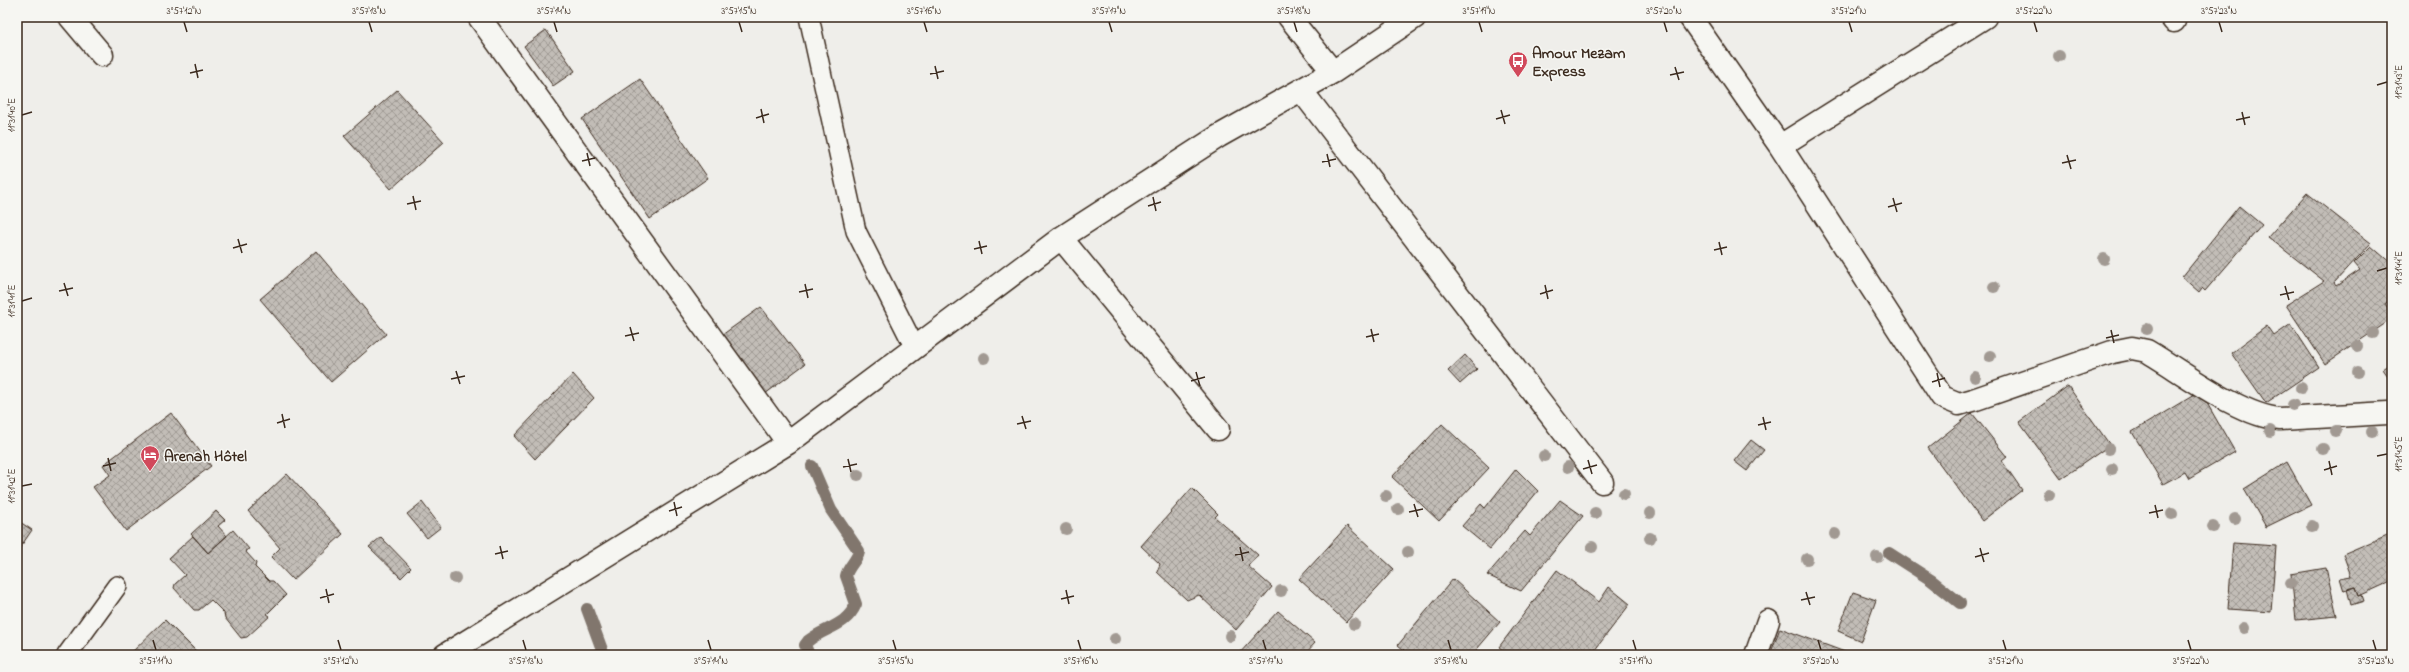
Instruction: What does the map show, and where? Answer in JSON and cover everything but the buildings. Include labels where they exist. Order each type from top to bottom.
[{"type":"street","points":[[70,17],[102,55]]},
{"type":"street","points":[[479,17],[788,443]]},
{"type":"street","points":[[1289,17],[1333,72]]},
{"type":"street","points":[[445,655],[788,443],[1061,238],[1219,136],[1333,72],[1415,17]]},
{"type":"street","points":[[1690,17],[1780,146],[1942,397],[1960,404],[2112,352],[2132,348],[2147,351],[2245,410],[2264,417],[2280,419],[2388,413]]},
{"type":"street","points":[[1780,146],[1985,17]]},
{"type":"street","points":[[1301,90],[1602,482]]},
{"type":"street","points":[[1061,238],[1218,429]]},
{"type":"street","points":[[1756,655],[1768,620]]},
{"type":"lane","points":[[809,17],[856,231],[914,348]]},
{"type":"lane","points":[[67,655],[117,586]]},
{"type":"waterway","points":[[809,655],[805,645],[808,641],[847,618],[856,604],[846,576],[859,551],[831,510],[812,466]]},
{"type":"waterway","points":[[1889,553],[1931,580],[1960,603]]},
{"type":"waterway","points":[[587,609],[604,655]]},
{"type":"place","name":"Amour Mezam Express","points":[[1518,78]]},
{"type":"place","name":"Arenah Hôtel","points":[[150,472]]}]
